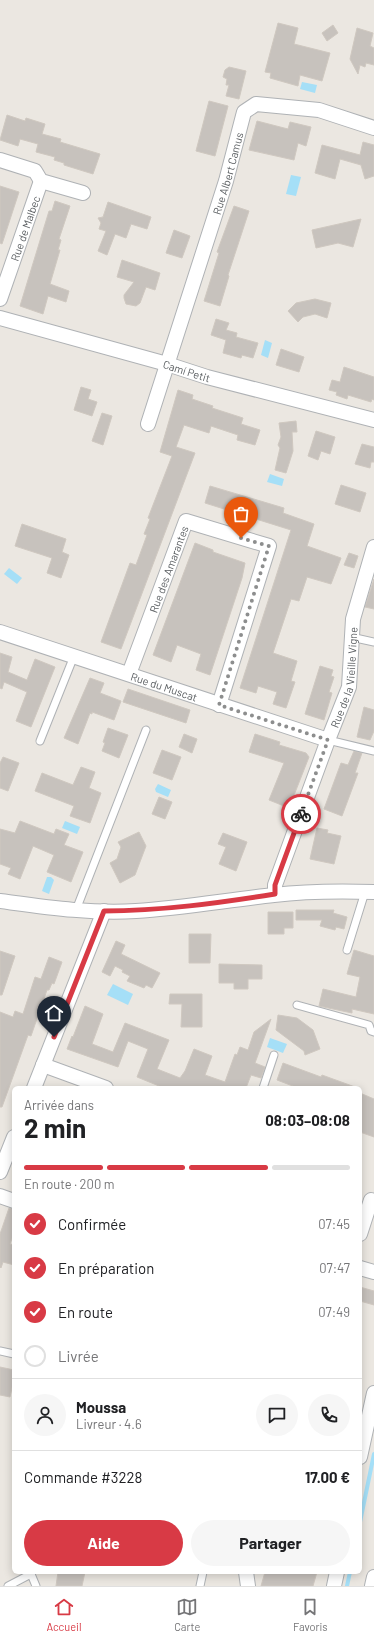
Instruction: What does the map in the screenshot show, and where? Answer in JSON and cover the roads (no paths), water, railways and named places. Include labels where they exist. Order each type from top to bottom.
[{"type":"street","name":"Rue Albert Camus","points":[[148,424],[226,181],[244,112],[256,104],[319,110],[374,128]]},
{"type":"street","name":"Rue de Malbec","points":[[0,160],[35,171],[41,181],[83,193]]},
{"type":"street","name":"Rue de Malbec","points":[[0,299],[41,181]]},
{"type":"street","name":"Camí Petit","points":[[0,318],[167,364],[207,377],[374,420]]},
{"type":"street","name":"Rue des Amarantes","points":[[130,674],[186,521],[269,546],[219,705]]},
{"type":"street","name":"Rue de la Vieille Vigne","points":[[275,894],[275,885],[349,686],[353,619],[374,547]]},
{"type":"street","name":"Rue du Muscat","points":[[0,632],[328,740]]},
{"type":"street","points":[[0,901],[76,910],[135,911],[198,906],[275,894],[333,890],[369,892]]},
{"type":"street","points":[[35,1086],[104,911]]},
{"type":"street","points":[[43,1065],[101,1086]]},
{"type":"street","points":[[0,1172],[12,1142]]},
{"type":"street","points":[[0,1196],[12,1200]]},
{"type":"street","points":[[362,1228],[371,1200]]},
{"type":"street","points":[[362,1269],[374,1272]]},
{"type":"street","points":[[362,1448],[374,1393]]},
{"type":"street","points":[[246,1574],[248,1586]]},
{"type":"street","points":[[334,1586],[337,1574]]},
{"type":"street","points":[[372,1586],[374,1576]]},
{"type":"lane","points":[[352,637],[374,642]]},
{"type":"lane","points":[[40,741],[74,656]]},
{"type":"lane","points":[[76,910],[146,730]]},
{"type":"lane","points":[[328,740],[374,752]]},
{"type":"lane","points":[[347,950],[369,892]]},
{"type":"lane","points":[[297,1005],[369,1025],[371,1031],[374,1032]]},
{"type":"lane","points":[[264,1086],[274,1055]]},
{"type":"lane","points":[[0,1351],[12,1354]]},
{"type":"lane","points":[[8,1586],[30,1574]]},
{"type":"lane","points":[[32,1574],[36,1586]]},
{"type":"lane","points":[[200,1586],[203,1574]]},
{"type":"water","points":[[302,82],[317,85],[315,93],[300,89]]},
{"type":"water","points":[[291,175],[301,177],[296,196],[286,194]]},
{"type":"water","points":[[265,340],[272,343],[268,358],[261,355]]},
{"type":"water","points":[[270,474],[284,479],[282,486],[267,482]]},
{"type":"water","points":[[9,568],[22,578],[17,584],[4,574]]},
{"type":"water","points":[[158,784],[171,790],[168,797],[156,792],[155,789]]},
{"type":"water","points":[[65,821],[80,827],[77,834],[62,828]]},
{"type":"water","points":[[47,877],[51,877],[54,880],[49,894],[42,891]]},
{"type":"water","points":[[113,984],[133,994],[128,1005],[107,995]]},
{"type":"water","points":[[270,1038],[287,1044],[283,1053],[267,1047]]},
{"type":"waterway","points":[[362,1512],[374,1454]]},
{"type":"waterway","points":[[347,1586],[350,1574]]}]
